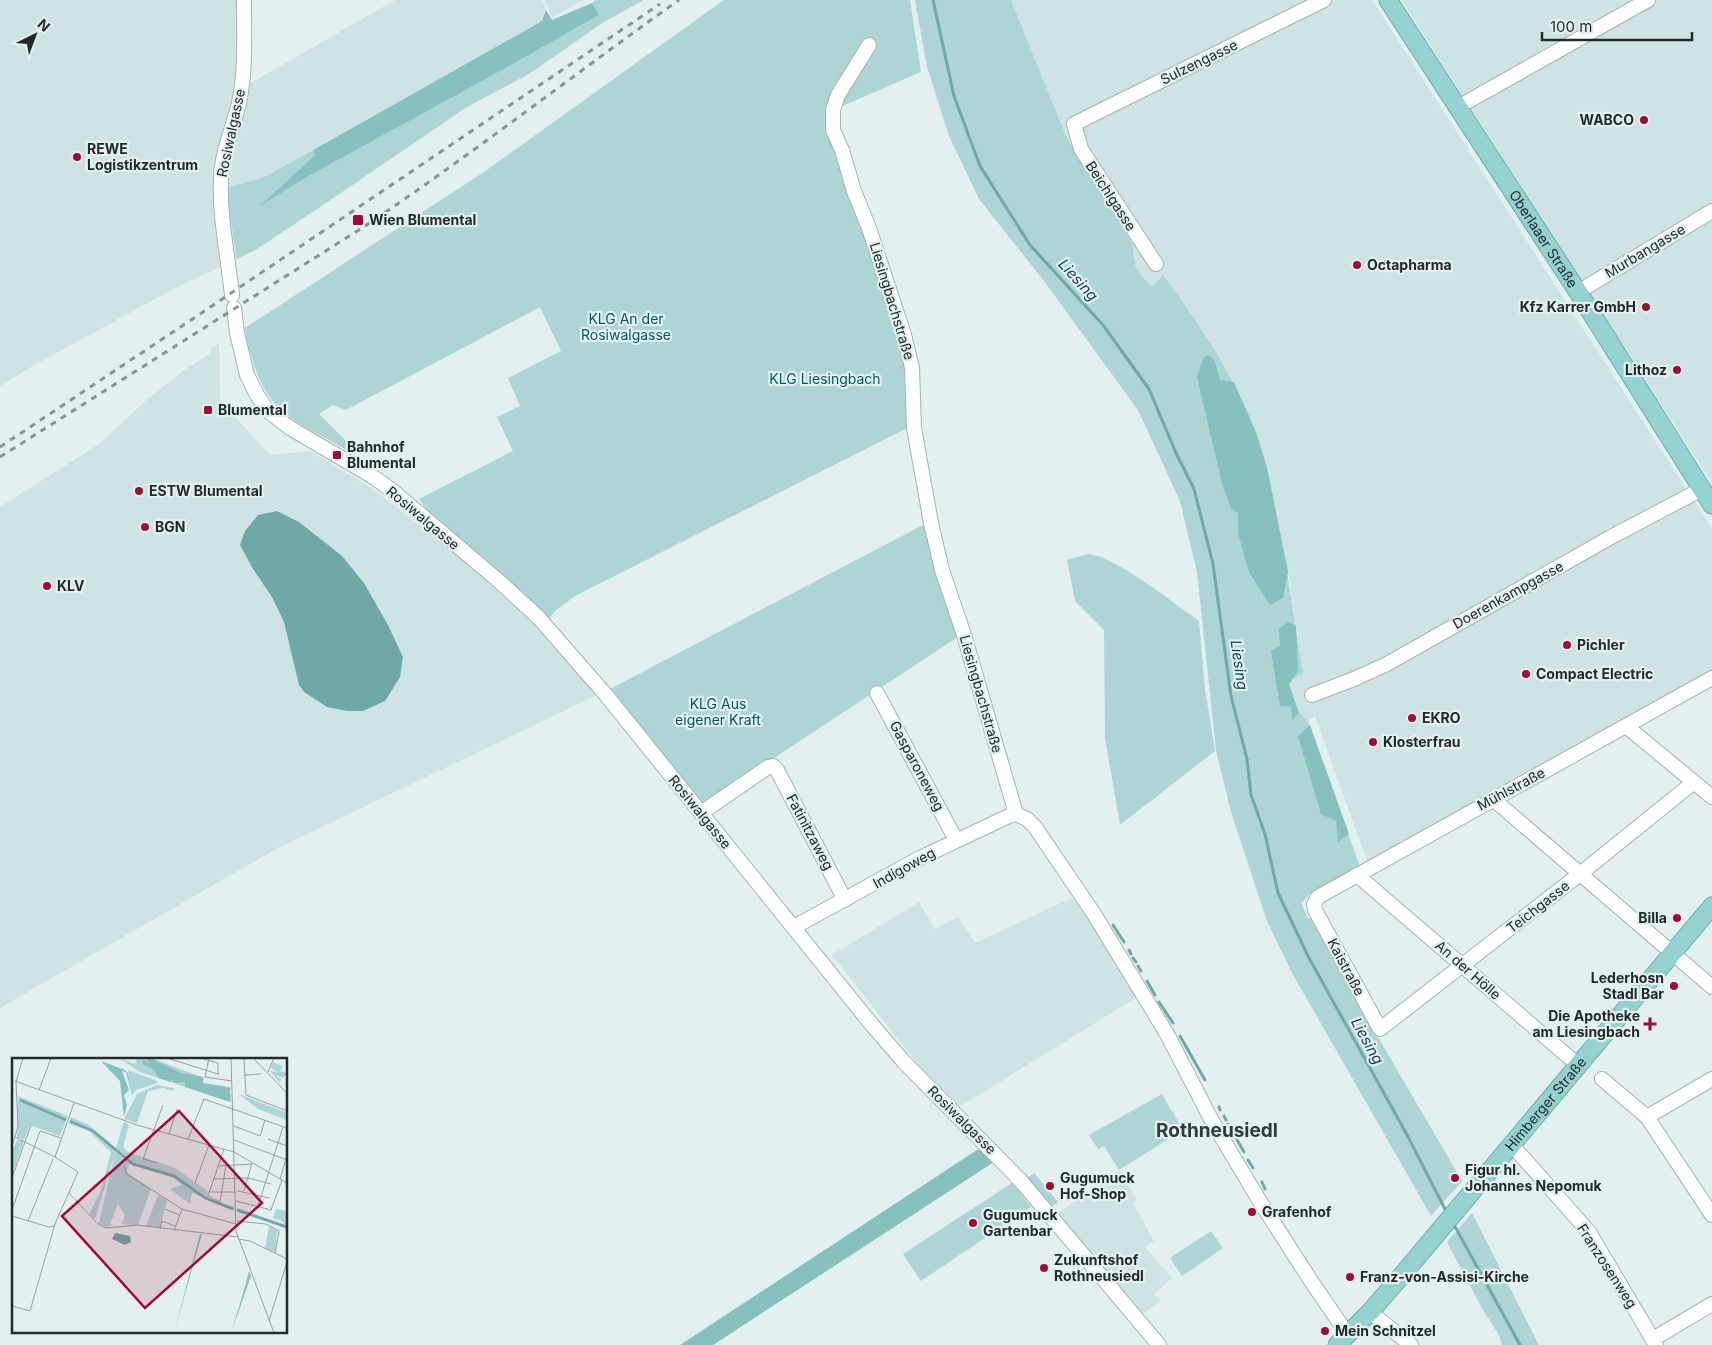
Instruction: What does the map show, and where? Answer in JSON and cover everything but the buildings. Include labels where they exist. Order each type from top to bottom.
[{"type":"main road","name":"Oberlaaer Straße","points":[[1388,0],[1578,292],[1712,505]]},
{"type":"main road","name":"Himberger Straße","points":[[1342,1335],[1370,1312],[1712,906]]},
{"type":"street","name":"Rosiwalgasse","points":[[244,0],[241,90],[221,176],[222,202],[237,333],[247,375],[257,395],[268,411],[290,428],[380,482],[513,593],[539,618],[591,677],[872,1026],[904,1062],[1020,1180],[1159,1345]]},
{"type":"street","name":"Sulzengasse","points":[[1074,124],[1324,0]]},
{"type":"street","points":[[1458,107],[1648,0]]},
{"type":"street","name":"Liesingbachstraße","points":[[868,45],[838,95],[833,110],[833,130],[842,150],[854,191],[869,228],[904,335],[912,368],[914,428],[940,561],[964,635],[1016,814]]},
{"type":"street","name":"Beichlgasse","points":[[1074,124],[1081,149],[1156,264]]},
{"type":"street","name":"Murbangasse","points":[[1578,292],[1712,211]]},
{"type":"street","name":"Doerenkampgasse","points":[[1312,696],[1354,680],[1386,664],[1612,537],[1702,489]]},
{"type":"street","name":"Mühlstraße","points":[[1314,904],[1318,897],[1712,678]]},
{"type":"street","name":"Gasparoneweg","points":[[878,693],[956,840]]},
{"type":"street","points":[[1626,726],[1712,797]]},
{"type":"street","name":"Fatinitzaweg","points":[[701,813],[768,767],[773,766],[777,770],[846,900]]},
{"type":"street","name":"Teichgasse","points":[[1380,1029],[1580,874],[1694,782]]},
{"type":"street","points":[[1493,799],[1712,987]]},
{"type":"street","points":[[1016,814],[1027,819],[1035,827],[1090,906],[1176,1051],[1230,1153],[1311,1281],[1342,1335]]},
{"type":"street","name":"Indigoweg","points":[[794,928],[956,840],[1016,814]]},
{"type":"street","name":"An der Hölle","points":[[1357,875],[1578,1064]]},
{"type":"street","name":"Kaistraße","points":[[1314,904],[1315,910],[1380,1029]]},
{"type":"street","points":[[1602,1079],[1647,1117],[1712,1215]]},
{"type":"street","points":[[1647,1117],[1712,1079]]},
{"type":"street","name":"Franzosenweg","points":[[1512,1145],[1589,1232],[1654,1342]]},
{"type":"street","points":[[1654,1342],[1712,1304]]},
{"type":"street","points":[[1370,1312],[1411,1345]]},
{"type":"shaded area","points":[[0,0],[252,0],[251,83],[395,0],[542,0],[546,10],[542,21],[262,178],[227,188],[237,259],[177,287],[29,368],[0,386]]},
{"type":"shaded area","points":[[545,0],[583,0],[552,18]]},
{"type":"shaded area","points":[[1011,0],[1372,0],[1712,529],[1712,672],[1368,864],[1315,716],[1308,721],[1299,713],[1289,686],[1290,681],[1303,671],[1288,571],[1267,468],[1256,433],[1164,276],[1152,289],[1136,269],[1132,243],[1066,136]]},
{"type":"shaded area","points":[[1402,0],[1712,0],[1712,483],[1456,86]]},
{"type":"shaded area","points":[[592,3],[599,15],[307,177],[260,206],[315,155],[313,150],[542,21],[546,10],[552,20]]},
{"type":"shaded area","points":[[219,343],[220,398],[270,455],[310,451],[373,489],[465,560],[514,604],[563,654],[595,696],[276,849],[0,1008],[0,507],[99,444],[144,402],[183,371],[209,354],[212,347]]},
{"type":"shaded area","points":[[1209,355],[1215,361],[1220,380],[1234,382],[1256,433],[1267,468],[1288,571],[1283,598],[1270,605],[1249,572],[1238,533],[1238,513],[1231,508],[1223,487],[1197,377],[1204,357]]},
{"type":"shaded area","points":[[277,511],[299,522],[342,556],[364,583],[388,625],[403,657],[400,677],[385,701],[363,711],[347,711],[327,707],[304,692],[299,685],[284,622],[272,597],[253,569],[240,545],[245,531],[258,515]]},
{"type":"shaded area","points":[[1288,622],[1296,625],[1298,671],[1289,684],[1299,713],[1292,720],[1291,707],[1280,706],[1271,651],[1280,646],[1279,629]]},
{"type":"shaded area","points":[[1310,725],[1349,834],[1338,842],[1336,821],[1321,814],[1298,736]]},
{"type":"shaded area","points":[[1076,896],[1137,997],[958,1108],[920,1067],[832,955],[919,902],[935,929],[958,917],[975,943]]},
{"type":"shaded area","points":[[980,1148],[994,1162],[713,1345],[680,1345]]},
{"type":"shaded area","points":[[1119,1170],[1137,1200],[1133,1203],[1154,1241],[1145,1247],[1172,1278],[1154,1294],[1160,1301],[1141,1315],[1057,1214]]},
{"type":"green space","points":[[596,0],[644,0],[604,22],[529,74],[467,107],[257,249],[237,259],[226,188],[262,178],[313,150],[315,155],[263,204],[307,177],[599,15],[592,3]]},
{"type":"green space","points":[[724,0],[910,0],[921,72],[833,110],[905,360],[911,426],[575,596],[555,611],[547,621],[517,590],[428,511],[419,499],[513,451],[497,417],[520,406],[508,378],[561,351],[540,307],[346,410],[333,405],[319,414],[355,450],[353,454],[303,426],[277,406],[258,376],[249,353],[245,328],[484,172]]},
{"type":"green space","points":[[915,0],[1011,0],[1066,136],[1132,243],[1136,269],[1152,288],[1163,275],[1227,370],[1247,411],[1260,442],[1270,482],[1284,553],[1303,671],[1303,673],[1290,681],[1289,686],[1297,710],[1308,721],[1360,867],[1309,895],[1301,903],[1308,918],[1316,920],[1361,1008],[1462,1181],[1431,1216],[1292,973],[1267,921],[1231,812],[1216,750],[1197,572],[1180,501],[1138,410],[1044,281],[979,199],[949,136],[927,67]]},
{"type":"green space","name":"KLG Aus eigener Kraft","points":[[923,525],[961,635],[703,807],[608,690]]},
{"type":"green space","points":[[1089,554],[1101,557],[1130,572],[1199,621],[1205,689],[1215,751],[1120,825],[1105,738],[1104,630],[1075,601],[1067,560]]},
{"type":"green space","points":[[1162,1094],[1172,1112],[1176,1111],[1173,1113],[1182,1128],[1186,1128],[1119,1170],[1104,1146],[1098,1149],[1089,1135]]},
{"type":"green space","points":[[1034,1173],[1058,1202],[1051,1207],[1027,1178]]},
{"type":"green space","points":[[1012,1183],[1031,1207],[921,1281],[903,1254]]},
{"type":"green space","points":[[1472,1213],[1539,1345],[1502,1345],[1499,1335],[1483,1310],[1447,1242]]},
{"type":"green space","points":[[1211,1231],[1223,1248],[1182,1276],[1170,1258]]},
{"type":"waterway","name":"Liesing","points":[[933,0],[954,96],[980,166],[1030,245],[1103,325],[1149,389],[1176,453],[1194,489],[1213,564],[1231,696],[1247,759],[1251,795],[1265,834],[1278,893],[1309,958],[1406,1133],[1447,1213]]},
{"type":"waterway","points":[[1113,925],[1124,942]]},
{"type":"waterway","points":[[1129,950],[1131,954]]},
{"type":"waterway","points":[[1133,958],[1136,962]]},
{"type":"waterway","points":[[1138,966],[1141,971]]},
{"type":"waterway","points":[[1147,981],[1155,995]]},
{"type":"waterway","points":[[1159,1002],[1173,1023]]},
{"type":"waterway","points":[[1180,1036],[1205,1080]]},
{"type":"waterway","points":[[1224,1116],[1226,1120]]},
{"type":"waterway","points":[[1228,1124],[1244,1152]]},
{"type":"waterway","points":[[1248,1160],[1253,1168]]},
{"type":"waterway","points":[[1262,1182],[1265,1189]]},
{"type":"waterway","name":"Liesing","points":[[1453,1223],[1520,1345]]},
{"type":"railway","points":[[0,457],[362,228],[442,173],[679,0]]},
{"type":"railway","points":[[0,447],[660,4]]},
{"type":"place","name":"WABCO","points":[[1644,120]]},
{"type":"place","name":"REWE Logistikzentrum","points":[[77,157]]},
{"type":"place","name":"Wien Blumental","points":[[358,220]]},
{"type":"place","name":"Octapharma","points":[[1357,265]]},
{"type":"place","name":"Kfz Karrer GmbH","points":[[1646,307]]},
{"type":"place","name":"Lithoz","points":[[1677,370]]},
{"type":"place","name":"Blumental","points":[[208,410]]},
{"type":"place","name":"Bahnhof Blumental","points":[[337,455]]},
{"type":"place","name":"ESTW Blumental","points":[[139,491]]},
{"type":"place","name":"BGN","points":[[145,527]]},
{"type":"place","name":"KLV","points":[[47,586]]},
{"type":"place","name":"Pichler","points":[[1567,645]]},
{"type":"place","name":"Compact Electric","points":[[1526,674]]},
{"type":"place","name":"EKRO","points":[[1412,718]]},
{"type":"place","name":"Klosterfrau","points":[[1373,742]]},
{"type":"place","name":"Billa","points":[[1677,918]]},
{"type":"place","name":"Lederhosn Stadl Bar","points":[[1674,986]]},
{"type":"place","name":"Die Apotheke am Liesingbach","points":[[1650,1024]]},
{"type":"place","name":"Figur hl. Johannes Nepomuk","points":[[1455,1178]]},
{"type":"place","name":"Gugumuck Hof-Shop","points":[[1050,1186]]},
{"type":"place","name":"Grafenhof","points":[[1252,1212]]},
{"type":"place","name":"Gugumuck Gartenbar","points":[[973,1223]]},
{"type":"place","name":"Zukunftshof Rothneusiedl","points":[[1044,1268]]},
{"type":"place","name":"Franz-von-Assisi-Kirche","points":[[1350,1277]]},
{"type":"place","name":"Mein Schnitzel","points":[[1325,1331]]},
{"type":"district","name":"Rothneusiedl","points":[[1217,1130]]},
{"type":"park label","name":"KLG An der Rosiwalgasse","points":[[626,328]]},
{"type":"park label","name":"KLG Liesingbach","points":[[825,379]]}]
